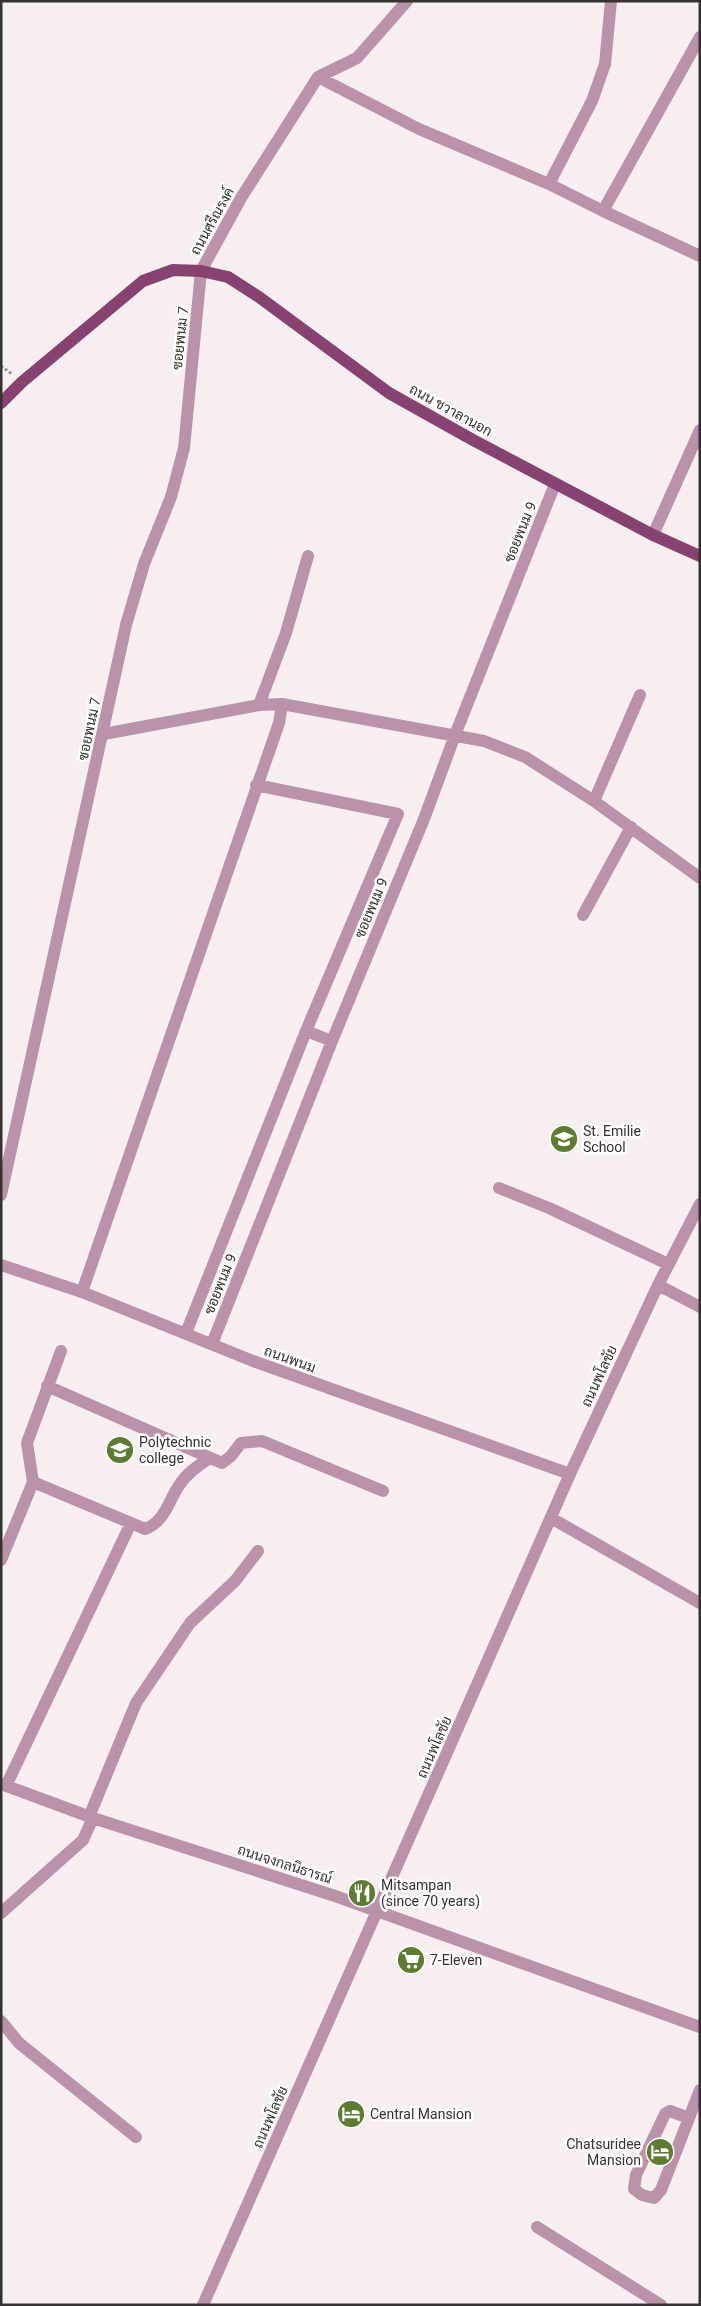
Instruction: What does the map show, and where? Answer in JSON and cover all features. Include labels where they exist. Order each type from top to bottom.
[{"type":"main road","name":"ถนนศรีณรงค์","points":[[1,403],[22,382],[143,281],[173,270],[201,271]]},
{"type":"main road","name":"ถนน ชวาลานอก","points":[[201,271],[228,277],[259,297],[390,393],[555,484],[653,535],[700,556]]},
{"type":"street","points":[[318,77],[357,58],[407,1]]},
{"type":"street","points":[[549,184],[592,101],[606,64],[611,1]]},
{"type":"street","points":[[603,211],[700,37]]},
{"type":"street","points":[[318,77],[419,129],[549,184],[700,256]]},
{"type":"street","name":"ถนนศรีณรงค์","points":[[201,271],[241,198],[318,77]]},
{"type":"street","name":"ซอยพนม 7","points":[[1,1194],[104,734],[126,626],[144,564],[171,497],[184,448],[201,271]]},
{"type":"street","points":[[653,535],[700,430]]},
{"type":"street","name":"ซอยพนม 9","points":[[212,1344],[332,1041],[424,819],[455,735],[555,484]]},
{"type":"street","points":[[259,704],[286,633],[308,556]]},
{"type":"street","points":[[594,801],[640,695]]},
{"type":"street","points":[[104,734],[259,704],[282,704],[484,741],[525,757],[594,801],[631,827],[665,855],[700,878]]},
{"type":"street","points":[[82,1292],[279,723],[282,704]]},
{"type":"street","points":[[186,1333],[306,1031],[398,814],[256,785]]},
{"type":"street","points":[[583,915],[631,827]]},
{"type":"street","points":[[306,1031],[332,1041]]},
{"type":"street","points":[[499,1188],[549,1208],[668,1264]]},
{"type":"street","name":"ถนนพโลชัย","points":[[203,2305],[570,1474],[668,1264],[700,1204]]},
{"type":"street","name":"ถนนพนม","points":[[1,1265],[82,1292],[253,1362],[570,1474]]},
{"type":"street","points":[[658,1285],[700,1308]]},
{"type":"street","points":[[1,1560],[33,1482],[26,1443],[60,1352]]},
{"type":"street","points":[[47,1386],[222,1463],[242,1443],[262,1441],[383,1491]]},
{"type":"street","points":[[33,1482],[145,1529],[154,1526],[178,1487],[192,1469],[210,1458]]},
{"type":"street","points":[[551,1518],[700,1603]]},
{"type":"street","points":[[4,1785],[131,1523]]},
{"type":"street","points":[[1,1913],[83,1840],[136,1703],[190,1624],[235,1581],[258,1551]]},
{"type":"street","name":"ถนนจงกลนิธารณ์","points":[[4,1785],[91,1818],[338,1896],[700,2027]]},
{"type":"street","points":[[1,2021],[19,2044],[136,2137]]},
{"type":"street","points":[[689,2118],[670,2111],[666,2114],[636,2175],[634,2189],[638,2192],[654,2198],[658,2196],[689,2118],[700,2090]]},
{"type":"street","points":[[537,2227],[661,2305]]},
{"type":"place","name":"St. Emilie School","points":[[564,1139]]},
{"type":"place","name":"Polytechnic college","points":[[120,1450]]},
{"type":"place","name":"Mitsampan (since 70 years)","points":[[362,1893]]},
{"type":"place","name":"7-Eleven","points":[[411,1960]]},
{"type":"place","name":"Central Mansion","points":[[351,2114]]},
{"type":"place","name":"Chatsuridee Mansion","points":[[660,2152]]}]
